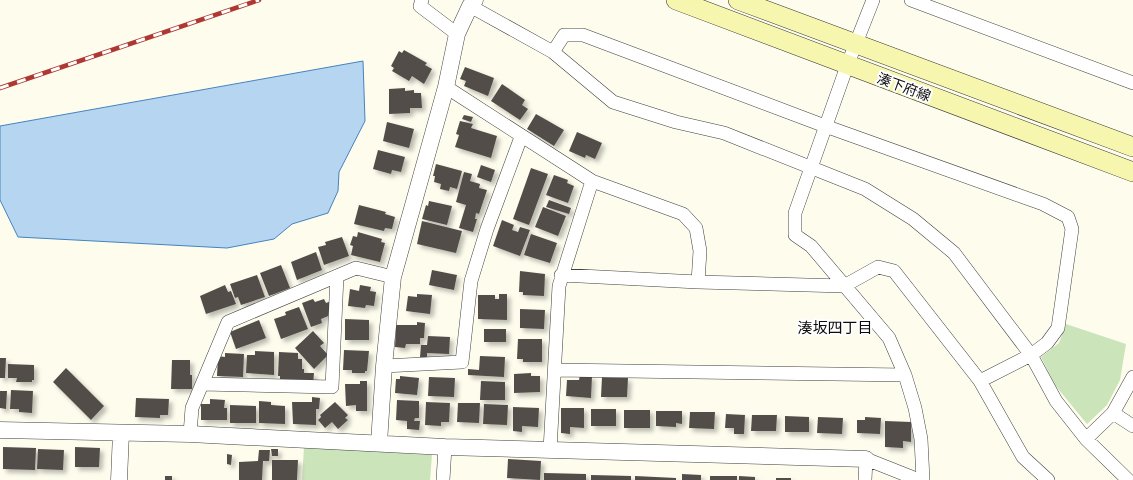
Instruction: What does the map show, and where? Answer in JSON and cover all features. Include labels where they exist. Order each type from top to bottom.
[{"type":"main road","name":"湊下府線","points":[[676,0],[847,66],[1133,172]]},
{"type":"main road","name":"湊下府線","points":[[738,0],[857,43],[1133,147]]},
{"type":"street","points":[[422,0],[420,6],[457,34]]},
{"type":"street","points":[[873,0],[825,126],[795,213],[795,235],[811,246],[889,338],[905,375],[916,408],[921,439],[923,480]]},
{"type":"street","points":[[911,0],[1133,83]]},
{"type":"street","points":[[378,443],[393,277],[446,87],[457,34],[473,3],[553,52],[613,102],[676,122],[724,133],[811,169],[865,189],[913,219],[954,253],[1031,355],[1056,401],[1086,439],[1128,480]]},
{"type":"street","points":[[553,52],[564,34],[583,35],[825,126],[1044,204],[1068,217],[1072,229],[1058,328],[1047,343],[1031,355],[980,381]]},
{"type":"street","points":[[446,87],[521,137],[592,181],[683,214],[696,228],[700,251],[698,282]]},
{"type":"street","points":[[384,366],[462,362],[471,281],[487,229],[521,137]]},
{"type":"street","points":[[550,450],[556,370],[559,286],[561,275],[592,181]]},
{"type":"street","points":[[561,275],[698,282],[844,286],[878,267],[894,271],[980,381],[1023,457],[1048,480]]},
{"type":"street","points":[[190,434],[192,408],[228,322],[356,268],[393,277]]},
{"type":"street","points":[[202,384],[332,387],[337,276]]},
{"type":"street","points":[[556,370],[905,375]]},
{"type":"street","points":[[1086,439],[1113,413],[1133,378]]},
{"type":"street","points":[[1113,413],[1133,426]]},
{"type":"street","points":[[0,430],[121,434],[190,434],[445,447],[866,459],[919,480]]},
{"type":"street","points":[[119,480],[121,434]]},
{"type":"street","points":[[443,480],[445,447]]},
{"type":"street","points":[[865,480],[866,459]]},
{"type":"green space","points":[[1066,324],[1126,344],[1120,380],[1107,405],[1087,424],[1055,385],[1041,357],[1059,343]]},
{"type":"green space","points":[[304,447],[432,455],[430,480],[302,480]]},
{"type":"water","points":[[363,61],[365,121],[339,172],[338,191],[328,213],[292,224],[274,239],[227,248],[18,237],[0,200],[0,126]]},
{"type":"building","points":[[404,50],[427,63],[425,65],[432,69],[424,84],[412,76],[409,81],[392,71],[394,68],[391,66],[399,51],[402,53]]},
{"type":"building","points":[[465,67],[494,78],[488,96],[464,86],[466,81],[460,79]]},
{"type":"building","points":[[502,84],[525,100],[522,105],[528,109],[520,120],[491,101]]},
{"type":"building","points":[[405,88],[405,91],[414,90],[414,93],[421,93],[422,108],[410,108],[410,113],[389,114],[389,89]]},
{"type":"building","points":[[536,114],[564,130],[554,146],[527,129]]},
{"type":"building","points":[[464,115],[473,117],[471,122],[462,119]]},
{"type":"building","points":[[460,121],[473,124],[471,128],[497,136],[491,158],[455,147],[459,135],[456,134]]},
{"type":"building","points":[[387,122],[414,129],[409,148],[383,141]]},
{"type":"building","points":[[577,132],[602,143],[595,159],[586,155],[585,158],[569,151]]},
{"type":"building","points":[[378,150],[405,157],[401,172],[392,170],[391,174],[373,169]]},
{"type":"building","points":[[436,164],[462,171],[457,189],[450,187],[449,191],[440,189],[441,184],[434,182],[435,176],[433,176]]},
{"type":"building","points":[[481,165],[495,170],[491,182],[477,177]]},
{"type":"building","points":[[531,168],[548,174],[529,225],[513,219]]},
{"type":"building","points":[[464,172],[472,174],[470,181],[480,184],[479,188],[487,190],[479,214],[476,213],[475,219],[477,219],[473,232],[459,228],[466,205],[456,202]]},
{"type":"building","points":[[554,175],[568,180],[567,183],[574,186],[568,203],[546,195]]},
{"type":"building","points":[[549,200],[571,208],[569,214],[546,207]]},
{"type":"building","points":[[429,201],[452,206],[447,225],[422,219],[426,205],[428,206]]},
{"type":"building","points":[[359,205],[386,212],[385,214],[395,217],[392,229],[385,228],[384,231],[354,224]]},
{"type":"building","points":[[543,207],[566,216],[558,236],[535,227]]},
{"type":"building","points":[[502,220],[514,225],[512,230],[518,232],[520,227],[530,230],[520,256],[493,246]]},
{"type":"building","points":[[422,221],[462,231],[456,253],[417,244]]},
{"type":"building","points":[[358,232],[382,239],[381,242],[385,243],[380,262],[351,255],[353,246],[350,245],[353,236],[357,237]]},
{"type":"building","points":[[531,234],[557,243],[550,263],[524,255]]},
{"type":"building","points":[[342,237],[349,256],[324,265],[318,247],[326,245],[325,242]]},
{"type":"building","points":[[316,252],[322,270],[297,280],[291,262]]},
{"type":"building","points":[[281,265],[290,288],[269,296],[260,273]]},
{"type":"building","points":[[432,270],[457,275],[454,290],[429,285]]},
{"type":"building","points":[[520,271],[545,274],[544,296],[523,295],[523,292],[519,292]]},
{"type":"building","points":[[257,275],[265,297],[241,305],[238,297],[235,298],[230,284]]},
{"type":"building","points":[[225,285],[228,292],[231,291],[236,304],[206,314],[200,296]]},
{"type":"building","points":[[360,285],[371,287],[370,291],[376,292],[374,306],[366,305],[365,308],[348,306],[350,289],[359,291]]},
{"type":"building","points":[[417,294],[432,295],[430,314],[406,311],[408,296],[417,297]]},
{"type":"building","points":[[499,294],[507,294],[507,320],[478,319],[478,295],[495,295],[495,299],[499,299]]},
{"type":"building","points":[[313,299],[315,302],[324,299],[326,303],[329,302],[333,314],[321,319],[322,323],[311,327],[302,303]]},
{"type":"building","points":[[299,307],[308,329],[281,339],[274,319],[286,315],[285,312]]},
{"type":"building","points":[[520,309],[545,310],[544,329],[520,328]]},
{"type":"building","points":[[345,319],[369,320],[369,340],[345,340]]},
{"type":"building","points":[[259,320],[266,338],[236,349],[230,332]]},
{"type":"building","points":[[417,322],[425,323],[424,338],[420,338],[420,344],[406,344],[405,348],[395,347],[396,325],[417,325]]},
{"type":"building","points":[[484,329],[506,329],[506,342],[484,342]]},
{"type":"building","points":[[313,331],[324,343],[320,346],[328,355],[314,369],[295,348]]},
{"type":"building","points":[[428,336],[450,337],[449,354],[427,353],[427,357],[420,357],[421,345],[427,345]]},
{"type":"building","points":[[518,339],[542,339],[542,362],[523,362],[523,359],[517,359]]},
{"type":"building","points":[[344,350],[369,351],[367,371],[365,371],[365,373],[352,373],[352,370],[343,370]]},
{"type":"building","points":[[255,351],[274,352],[274,375],[246,373],[247,355],[255,355]]},
{"type":"building","points":[[279,352],[298,353],[298,359],[302,359],[302,369],[304,369],[304,373],[314,373],[313,384],[280,380],[280,376],[278,376]]},
{"type":"building","points":[[225,353],[244,354],[243,377],[217,376],[218,356],[225,357]]},
{"type":"building","points":[[480,356],[505,357],[504,377],[468,375],[468,369],[479,370]]},
{"type":"building","points":[[0,358],[6,358],[5,378],[0,378]]},
{"type":"building","points":[[172,360],[190,360],[192,389],[171,389]]},
{"type":"building","points":[[8,364],[34,365],[34,380],[32,380],[32,382],[16,382],[17,378],[8,378]]},
{"type":"building","points":[[66,368],[104,406],[91,420],[53,382]]},
{"type":"building","points":[[531,373],[531,376],[540,376],[540,392],[514,393],[514,374]]},
{"type":"building","points":[[580,375],[592,376],[591,398],[566,396],[567,380],[579,380]]},
{"type":"building","points":[[400,376],[419,378],[417,395],[395,393],[396,379],[400,379]]},
{"type":"building","points":[[429,377],[455,378],[454,397],[428,396]]},
{"type":"building","points":[[602,377],[628,378],[627,397],[601,397]]},
{"type":"building","points":[[360,381],[367,381],[367,411],[356,411],[356,405],[346,406],[345,384],[360,384]]},
{"type":"building","points":[[481,381],[505,382],[505,400],[480,400]]},
{"type":"building","points":[[11,390],[33,391],[32,413],[19,412],[19,409],[10,409]]},
{"type":"building","points":[[0,391],[7,391],[6,409],[0,408]]},
{"type":"building","points":[[312,397],[320,398],[319,409],[316,409],[316,425],[293,424],[292,402],[312,402]]},
{"type":"building","points":[[136,398],[169,399],[168,415],[160,415],[160,418],[135,417]]},
{"type":"building","points":[[210,399],[225,400],[224,408],[227,408],[227,420],[201,420],[201,404],[210,404]]},
{"type":"building","points":[[397,400],[419,401],[419,418],[415,418],[414,421],[420,421],[419,430],[407,429],[407,421],[396,420]]},
{"type":"building","points":[[259,401],[271,402],[271,405],[285,406],[285,424],[259,423]]},
{"type":"building","points":[[335,402],[348,415],[345,418],[348,420],[338,429],[332,422],[325,428],[318,420],[321,417],[320,415]]},
{"type":"building","points":[[426,402],[450,403],[449,422],[441,422],[441,426],[425,425]]},
{"type":"building","points":[[458,403],[480,403],[479,423],[457,422]]},
{"type":"building","points":[[484,404],[508,405],[507,425],[483,424]]},
{"type":"building","points":[[230,405],[256,406],[256,423],[230,423]]},
{"type":"building","points":[[513,407],[539,408],[538,427],[522,426],[522,432],[513,431]]},
{"type":"building","points":[[561,408],[584,408],[584,428],[570,427],[570,434],[561,433]]},
{"type":"building","points":[[591,409],[616,409],[616,426],[591,426]]},
{"type":"building","points":[[624,410],[650,410],[650,428],[624,428]]},
{"type":"building","points":[[656,411],[682,411],[682,424],[676,423],[676,427],[656,426]]},
{"type":"building","points":[[690,412],[715,412],[714,429],[689,428]]},
{"type":"building","points":[[726,414],[745,415],[744,434],[734,434],[734,428],[725,428]]},
{"type":"building","points":[[752,415],[777,415],[776,431],[751,431]]},
{"type":"building","points":[[785,416],[809,417],[809,432],[785,432]]},
{"type":"building","points":[[818,417],[843,418],[842,434],[817,433]]},
{"type":"building","points":[[865,417],[881,418],[880,434],[857,433],[857,420],[865,420]]},
{"type":"building","points":[[885,421],[911,422],[911,442],[903,441],[903,448],[885,447]]},
{"type":"building","points":[[3,447],[36,448],[35,470],[3,469]]},
{"type":"building","points":[[75,447],[100,448],[99,467],[75,467]]},
{"type":"building","points":[[38,449],[64,450],[63,470],[37,469]]},
{"type":"building","points":[[271,449],[278,449],[278,456],[272,456]]},
{"type":"building","points":[[259,450],[270,450],[269,461],[263,461],[262,480],[239,480],[239,462],[258,461]]},
{"type":"building","points":[[227,454],[232,455],[231,465],[227,464]]},
{"type":"building","points":[[508,459],[541,461],[540,480],[507,478]]},
{"type":"building","points":[[272,460],[298,460],[297,480],[272,480]]},
{"type":"building","points":[[544,473],[586,474],[586,480],[544,480]]},
{"type":"building","points":[[682,474],[701,475],[701,480],[682,480]]},
{"type":"building","points":[[591,475],[631,476],[631,480],[591,480]]},
{"type":"building","points":[[165,476],[172,476],[172,480],[165,480]]},
{"type":"building","points":[[635,476],[676,478],[676,480],[635,480]]},
{"type":"building","points":[[710,476],[737,476],[737,480],[710,480]]},
{"type":"building","points":[[739,476],[755,477],[755,480],[739,480]]},
{"type":"building","points":[[776,478],[791,478],[791,480],[776,480]]},
{"type":"railway","points":[[0,88],[259,0]]},
{"type":"district","name":"湊坂四丁目","points":[[835,328]]}]
